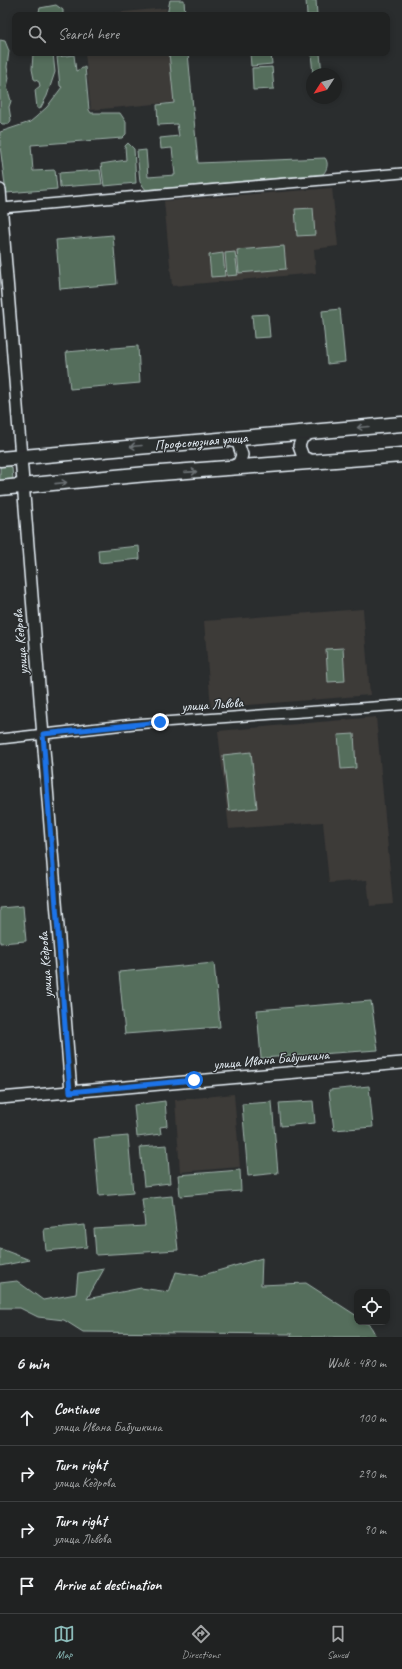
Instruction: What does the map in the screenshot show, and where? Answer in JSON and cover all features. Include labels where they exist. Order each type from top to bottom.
[{"type":"main road","name":"Профсоюзная улица","points":[[0,459],[402,424]]},
{"type":"main road","name":"Профсоюзная улица","points":[[0,488],[147,474],[402,455]]},
{"type":"street","points":[[2,208],[402,173]]},
{"type":"street","name":"улица Кедрова","points":[[0,190],[70,1092]]},
{"type":"street","points":[[313,432],[302,438],[299,450],[303,457],[315,462]]},
{"type":"street","points":[[226,439],[238,443],[242,455],[236,466],[228,469]]},
{"type":"street","name":"улица Львова","points":[[0,739],[134,724],[402,704]]},
{"type":"street","name":"улица Ивана Бабушкина","points":[[0,1098],[402,1063]]},
{"type":"shaded area","points":[[166,8],[167,12],[124,12]]},
{"type":"shaded area","points":[[85,56],[171,56],[176,102],[91,110]]},
{"type":"shaded area","points":[[332,188],[338,246],[314,249],[316,273],[172,286],[164,201]]},
{"type":"shaded area","points":[[363,609],[370,695],[211,708],[204,621]]},
{"type":"shaded area","points":[[376,717],[393,904],[370,906],[367,880],[329,883],[323,822],[229,829],[218,731]]},
{"type":"shaded area","points":[[234,1094],[240,1167],[180,1172],[175,1100]]},
{"type":"green space","points":[[170,0],[184,0],[185,12],[168,12]]},
{"type":"green space","points":[[306,0],[316,0],[317,12],[307,12]]},
{"type":"green space","points":[[56,5],[63,10],[63,12],[39,12],[40,8]]},
{"type":"green space","points":[[0,40],[5,41],[9,51],[7,67],[9,78],[7,87],[11,101],[9,107],[11,120],[9,124],[2,124],[0,122]]},
{"type":"green space","points":[[33,56],[53,56],[55,72],[47,96],[40,109],[37,108],[35,90],[40,86],[39,82],[34,79],[32,69]]},
{"type":"green space","points":[[74,56],[76,71],[85,67],[89,110],[91,113],[120,113],[126,122],[126,134],[122,138],[31,145],[33,171],[55,170],[57,189],[6,193],[0,146],[0,132],[30,122],[47,107],[62,87],[60,86],[57,57]]},
{"type":"green space","points":[[169,56],[188,56],[198,163],[325,158],[327,164],[326,168],[323,174],[146,190],[140,182],[137,151],[146,150],[148,177],[175,175],[172,148],[161,149],[160,138],[179,136],[177,124],[158,125],[157,105],[174,103]]},
{"type":"green space","points":[[250,56],[271,56],[272,64],[251,66]]},
{"type":"green space","points":[[311,56],[320,56],[321,68],[312,68]]},
{"type":"green space","points":[[272,67],[274,89],[253,90],[252,68]]},
{"type":"green space","points":[[128,143],[134,149],[136,183],[104,186],[101,164],[126,160],[125,146]]},
{"type":"green space","points":[[100,170],[102,184],[60,187],[59,173]]},
{"type":"green space","points":[[313,208],[315,235],[297,236],[295,209]]},
{"type":"green space","points":[[113,235],[117,284],[60,289],[56,240]]},
{"type":"green space","points":[[284,246],[286,269],[239,273],[237,250]]},
{"type":"green space","points":[[235,252],[238,275],[227,276],[225,253]]},
{"type":"green space","points":[[223,253],[225,276],[211,277],[209,255]]},
{"type":"green space","points":[[340,309],[345,362],[327,364],[322,311]]},
{"type":"green space","points":[[268,314],[270,337],[254,338],[252,315]]},
{"type":"green space","points":[[138,346],[140,383],[70,389],[66,352]]},
{"type":"green space","points":[[8,464],[12,468],[13,479],[0,481],[0,465]]},
{"type":"green space","points":[[139,546],[140,559],[99,563],[98,550]]},
{"type":"green space","points":[[343,648],[345,681],[328,682],[326,649]]},
{"type":"green space","points":[[354,734],[356,768],[341,769],[338,735]]},
{"type":"green space","points":[[251,752],[257,808],[229,811],[223,755]]},
{"type":"green space","points":[[23,906],[26,941],[0,943],[0,908]]},
{"type":"green space","points":[[214,963],[220,1027],[125,1034],[119,972]]},
{"type":"green space","points":[[371,1001],[378,1050],[261,1058],[257,1010]]},
{"type":"green space","points":[[369,1086],[373,1127],[334,1130],[329,1090]]},
{"type":"green space","points":[[165,1101],[167,1126],[160,1127],[161,1134],[137,1137],[134,1105]]},
{"type":"green space","points":[[313,1101],[315,1123],[281,1126],[279,1103]]},
{"type":"green space","points":[[272,1102],[278,1173],[248,1176],[242,1104]]},
{"type":"green space","points":[[128,1136],[133,1193],[99,1196],[94,1139]]},
{"type":"green space","points":[[167,1145],[170,1183],[144,1186],[140,1147]]},
{"type":"green space","points":[[240,1170],[241,1191],[180,1196],[178,1175]]},
{"type":"green space","points":[[172,1196],[178,1250],[96,1255],[94,1229],[145,1226],[142,1199]]},
{"type":"green space","points":[[85,1225],[87,1247],[46,1251],[44,1229]]},
{"type":"green space","points":[[1,1249],[30,1260],[0,1266]]},
{"type":"green space","points":[[262,1258],[261,1285],[306,1283],[354,1314],[354,1325],[370,1325],[376,1337],[290,1337],[292,1334],[83,1332],[64,1320],[38,1317],[20,1308],[0,1308],[0,1283],[17,1281],[43,1300],[76,1294],[78,1273],[104,1269],[87,1299],[141,1288],[169,1292],[176,1272],[200,1276]]},
{"type":"route","points":[[160,722],[43,734],[70,1092],[194,1080]]}]
